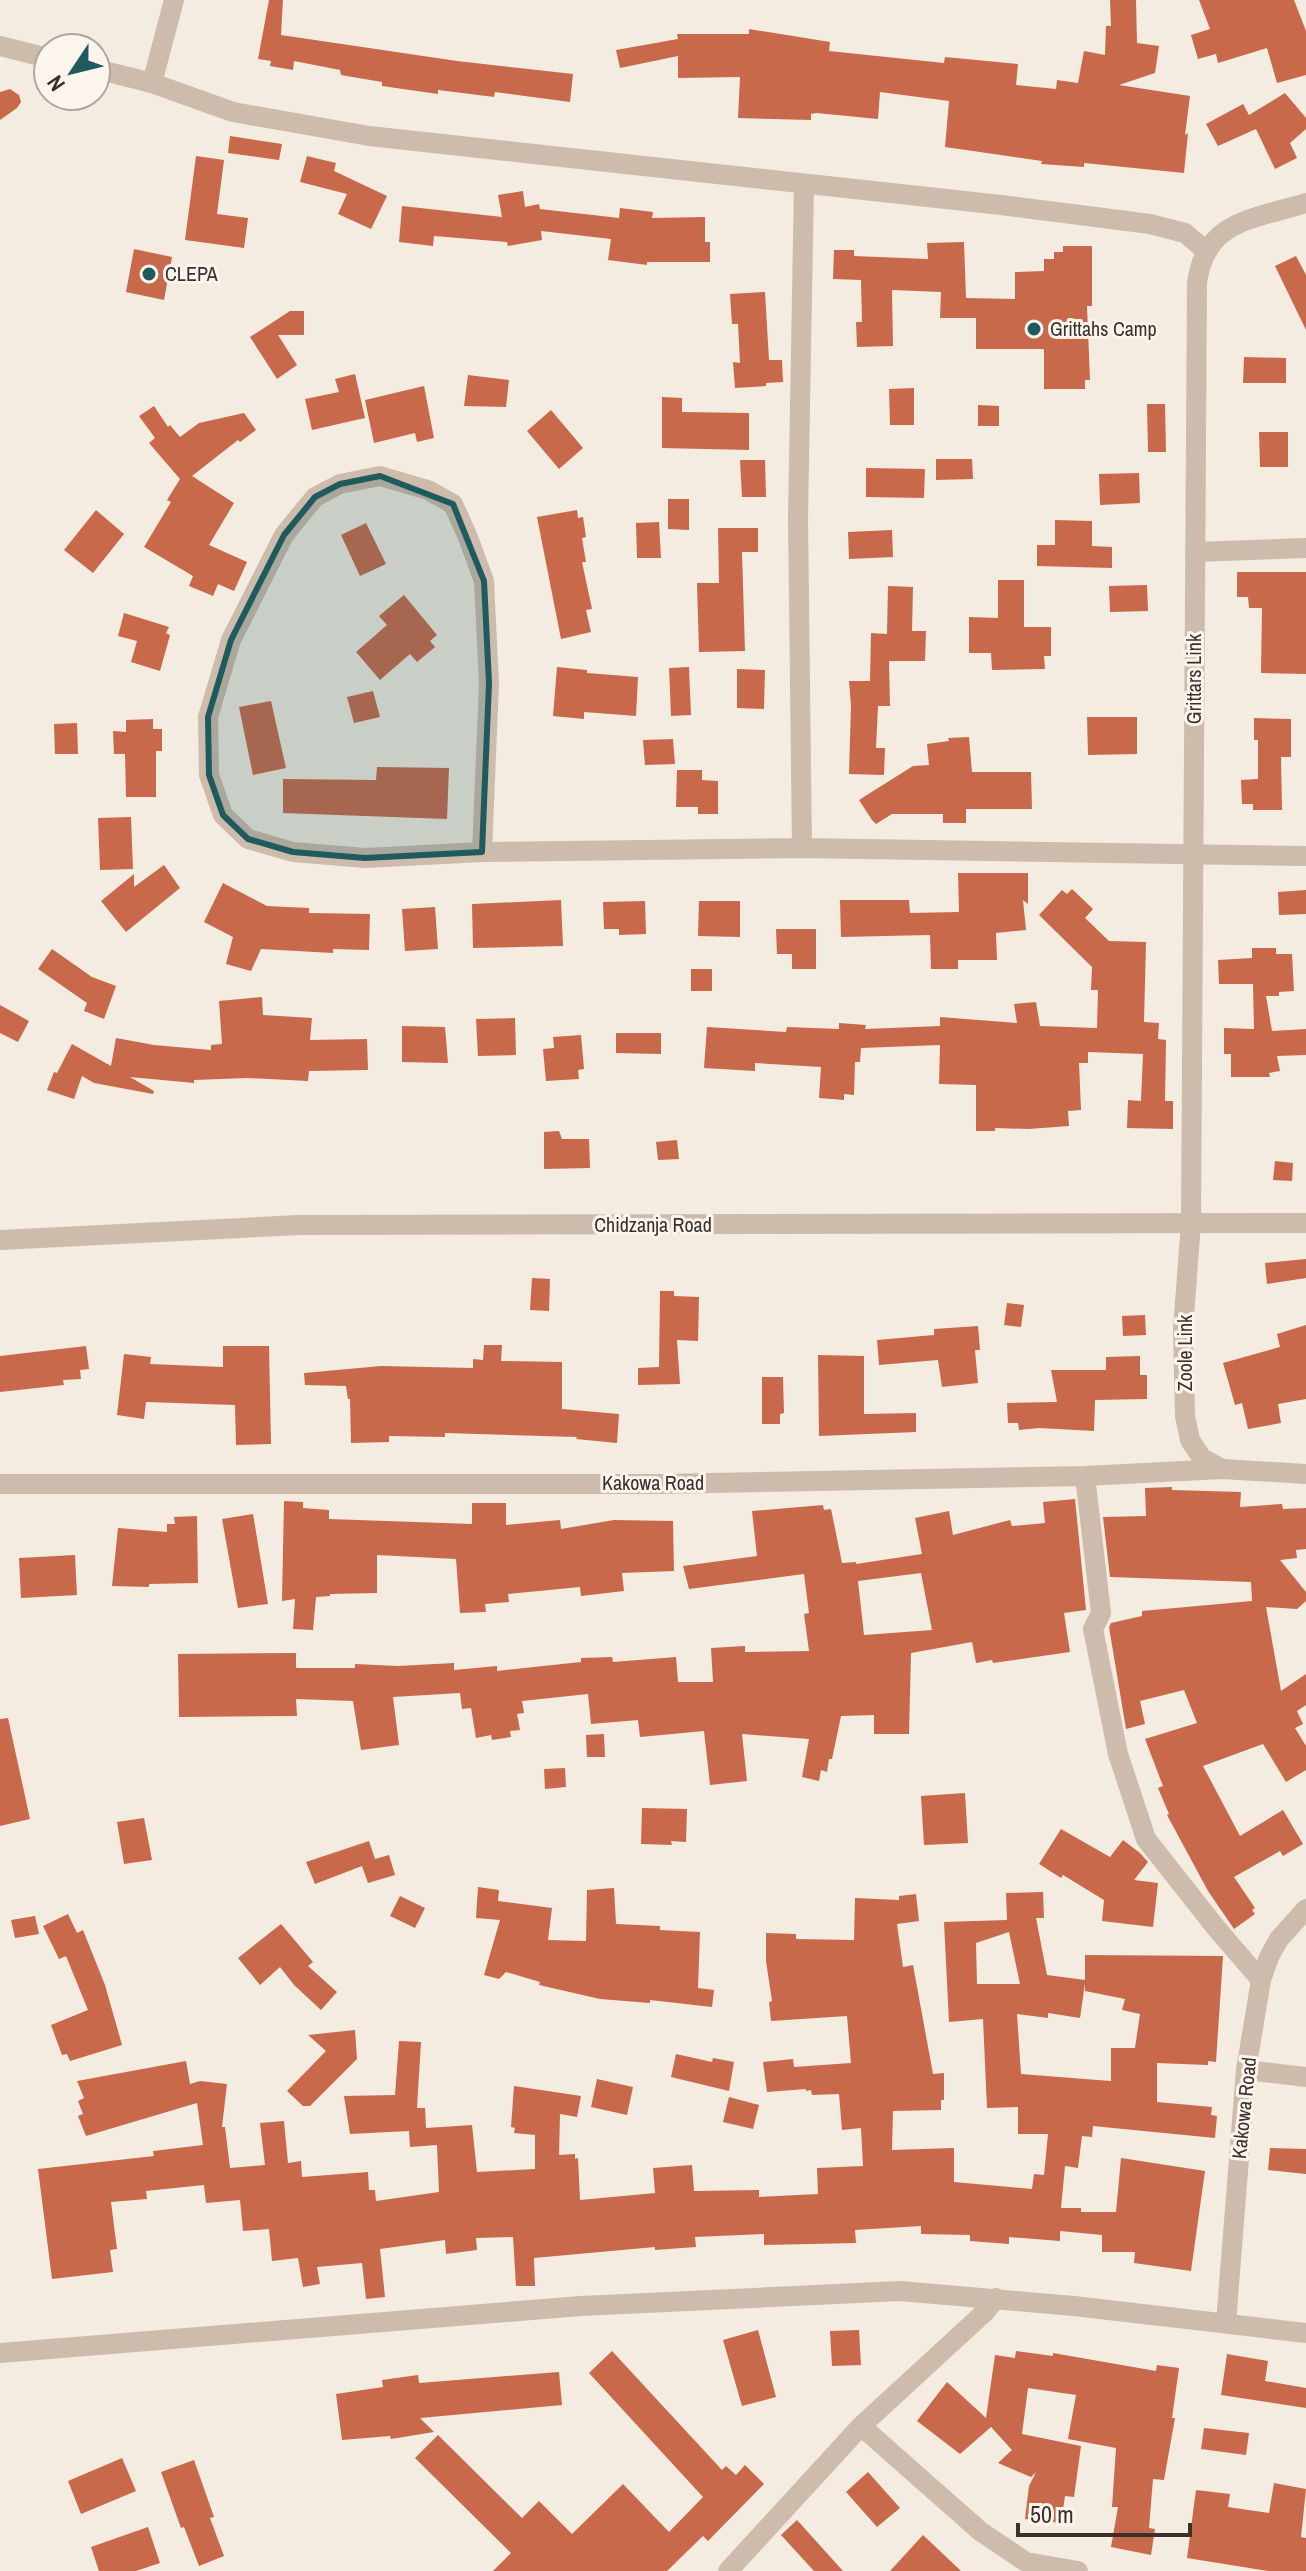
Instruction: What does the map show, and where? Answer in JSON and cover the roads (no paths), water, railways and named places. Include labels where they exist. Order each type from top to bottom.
[{"type":"street","points":[[152,83],[174,0]]},
{"type":"street","points":[[0,46],[32,54]]},
{"type":"street","points":[[112,73],[152,83],[233,112],[369,136],[1150,224],[1185,233],[1205,250],[1215,237],[1232,227],[1306,203]]},
{"type":"street","points":[[802,848],[798,518],[804,184]]},
{"type":"street","name":"Grittars Link","points":[[1191,1223],[1197,283],[1205,250]]},
{"type":"street","points":[[482,852],[489,683],[484,581],[467,535],[453,504],[428,490],[380,476],[340,484],[315,497],[284,535],[231,640],[208,717],[209,775],[223,815],[248,839],[293,852],[365,858],[482,852],[802,848],[1306,856]]},
{"type":"street","points":[[1195,552],[1306,548]]},
{"type":"street","name":"Zoole Link","points":[[1191,1223],[1183,1329],[1185,1416],[1190,1440],[1202,1458],[1222,1469]]},
{"type":"street","name":"Chidzanja Road","points":[[0,1240],[299,1225],[1306,1223]]},
{"type":"street","name":"Kakowa Road","points":[[0,1484],[658,1484],[1085,1476],[1222,1469],[1306,1474]]},
{"type":"street","points":[[1085,1476],[1101,1613],[1093,1629],[1097,1655],[1118,1754],[1146,1839],[1261,1980]]},
{"type":"street","name":"Kakowa Road","points":[[1226,2323],[1246,2070],[1261,1980],[1279,1939],[1306,1909]]},
{"type":"street","points":[[1246,2070],[1306,2077]]},
{"type":"street","points":[[0,2353],[627,2304],[900,2291],[996,2298],[1306,2333]]},
{"type":"street","points":[[728,2571],[861,2426],[985,2312],[996,2298]]},
{"type":"street","points":[[861,2426],[980,2531],[1026,2562],[1078,2571]]},
{"type":"place","name":"CLEPA","points":[[149,274]]},
{"type":"place","name":"Grittahs Camp","points":[[1034,329]]}]
